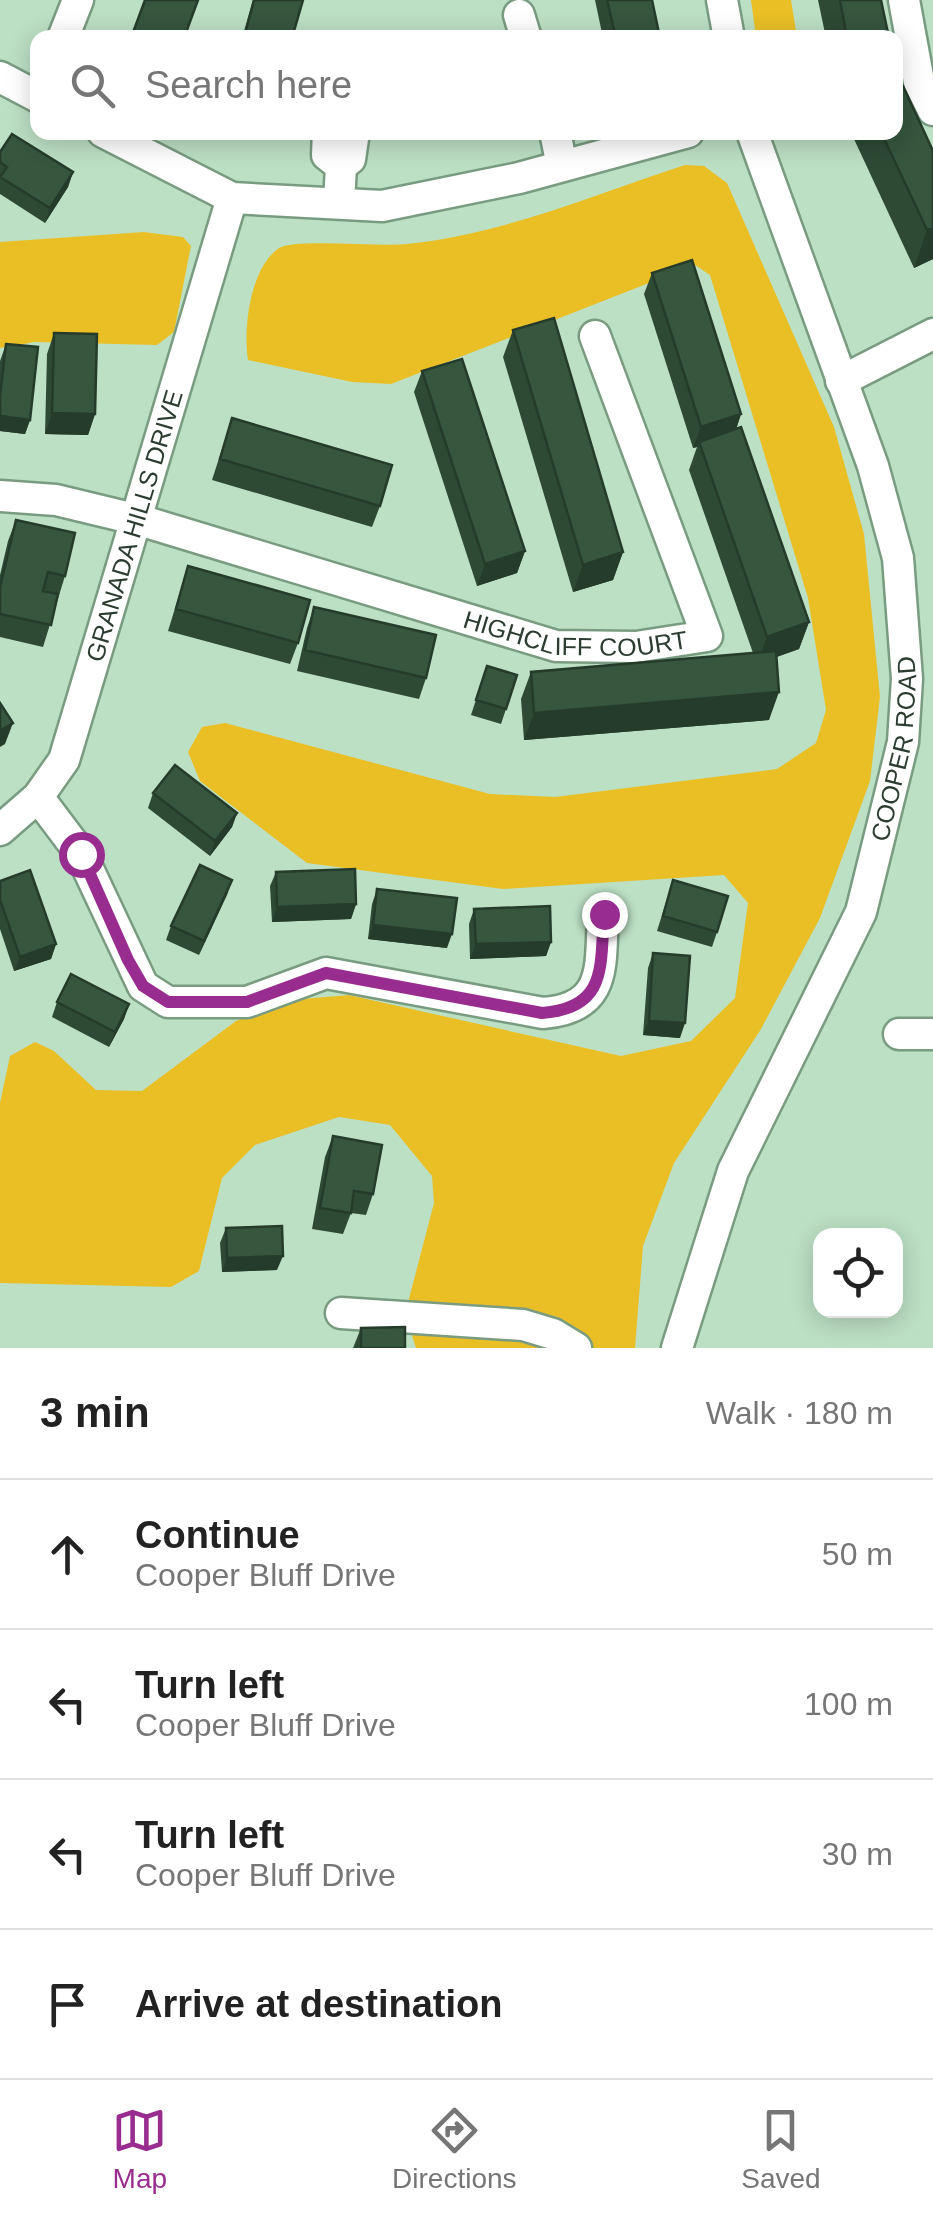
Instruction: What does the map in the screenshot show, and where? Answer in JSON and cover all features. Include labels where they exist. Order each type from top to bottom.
[{"type":"street","points":[[66,30],[78,0]]},
{"type":"street","points":[[722,0],[728,30]]},
{"type":"street","points":[[904,0],[919,82],[933,110]]},
{"type":"street","points":[[0,76],[30,89]]},
{"type":"street","points":[[119,140],[232,198],[382,206],[658,140]]},
{"type":"street","points":[[328,140],[327,156],[341,166]]},
{"type":"street","points":[[339,203],[341,166],[350,159],[353,140]]},
{"type":"street","points":[[557,140],[562,166]]},
{"type":"street","name":"COOPER ROAD","points":[[677,1348],[733,1171],[860,912],[903,742],[907,678],[898,558],[873,466],[755,140]]},
{"type":"street","name":"GRANADA HILLS DRIVE","points":[[0,830],[38,796],[64,760],[232,198]]},
{"type":"street","points":[[841,380],[933,334]]},
{"type":"street","name":"HIGHCLIFF COURT","points":[[138,520],[556,646],[636,647],[707,636],[595,336]]},
{"type":"street","points":[[0,496],[56,500],[138,520]]},
{"type":"street","points":[[38,796],[81,854],[143,986],[168,1002],[247,1002],[326,973],[542,1013],[565,1011],[585,1000],[598,982],[604,914]]},
{"type":"street","points":[[899,1034],[933,1034]]},
{"type":"street","points":[[341,1313],[523,1325],[553,1334],[576,1348]]},
{"type":"shaded area","points":[[751,0],[791,0],[796,30],[755,30]]},
{"type":"shaded area","points":[[685,165],[704,166],[727,183],[834,427],[864,534],[880,697],[870,781],[820,918],[761,1029],[674,1163],[643,1246],[635,1348],[416,1348],[405,1314],[434,1203],[432,1176],[390,1125],[339,1117],[255,1145],[222,1178],[199,1271],[171,1287],[0,1283],[0,1103],[10,1056],[35,1042],[54,1051],[96,1090],[142,1091],[236,1021],[290,1000],[349,995],[621,1056],[691,1041],[735,998],[748,903],[724,875],[503,889],[307,863],[200,781],[188,752],[202,727],[225,723],[490,794],[555,797],[777,769],[816,743],[826,710],[808,598],[710,275],[695,265],[391,384],[352,382],[248,360],[247,332],[255,284],[269,257],[279,248],[302,244],[395,245],[478,232]]},
{"type":"shaded area","points":[[144,232],[183,237],[191,246],[174,332],[157,345],[35,342],[0,348],[0,242]]},
{"type":"building","points":[[145,0],[198,0],[187,30],[134,30]]},
{"type":"building","points":[[254,0],[303,0],[294,30],[246,30]]},
{"type":"building","points":[[607,0],[652,0],[658,30],[614,30]]},
{"type":"building","points":[[840,0],[881,0],[887,30],[846,30]]},
{"type":"building","points":[[903,86],[933,151],[933,228],[927,230],[885,140],[903,140]]},
{"type":"building","points":[[12,134],[73,172],[50,208],[0,177],[7,167],[0,162],[0,152]]},
{"type":"building","points":[[692,260],[741,414],[701,427],[652,273]]},
{"type":"building","points":[[554,318],[623,552],[583,565],[513,330]]},
{"type":"building","points":[[54,333],[97,334],[95,414],[52,413]]},
{"type":"building","points":[[6,344],[38,347],[30,420],[0,416]]},
{"type":"building","points":[[462,359],[525,551],[485,564],[422,371]]},
{"type":"building","points":[[232,418],[392,465],[380,506],[220,459]]},
{"type":"building","points":[[741,427],[809,622],[767,637],[699,442]]},
{"type":"building","points":[[16,520],[75,533],[65,576],[48,572],[43,591],[58,594],[51,625],[0,614],[0,587]]},
{"type":"building","points":[[188,566],[310,600],[298,643],[176,609]]},
{"type":"building","points":[[314,607],[436,635],[426,678],[305,650]]},
{"type":"building","points":[[776,651],[779,692],[534,713],[531,672]]},
{"type":"building","points":[[487,666],[517,675],[506,709],[476,700]]},
{"type":"building","points":[[0,703],[13,723],[0,731]]},
{"type":"building","points":[[175,765],[237,813],[215,841],[153,793]]},
{"type":"building","points":[[200,865],[232,880],[204,941],[171,926]]},
{"type":"building","points":[[355,869],[356,904],[277,907],[276,872]]},
{"type":"building","points":[[30,870],[56,944],[20,957],[0,900],[0,881]]},
{"type":"building","points":[[673,880],[728,896],[717,932],[663,916]]},
{"type":"building","points":[[377,889],[457,898],[452,934],[373,925]]},
{"type":"building","points":[[550,906],[551,942],[476,944],[474,909]]},
{"type":"building","points":[[653,953],[690,956],[685,1023],[649,1021]]},
{"type":"building","points":[[71,974],[129,1004],[115,1032],[57,1002]]},
{"type":"building","points":[[333,1136],[382,1145],[373,1194],[354,1191],[351,1213],[320,1208]]},
{"type":"building","points":[[282,1226],[283,1256],[227,1258],[226,1228]]},
{"type":"building","points":[[405,1327],[405,1348],[361,1348],[361,1328]]},
{"type":"route","points":[[81,854],[143,986],[168,1002],[247,1002],[326,973],[542,1013],[565,1011],[585,1000],[598,982],[604,914]]}]
